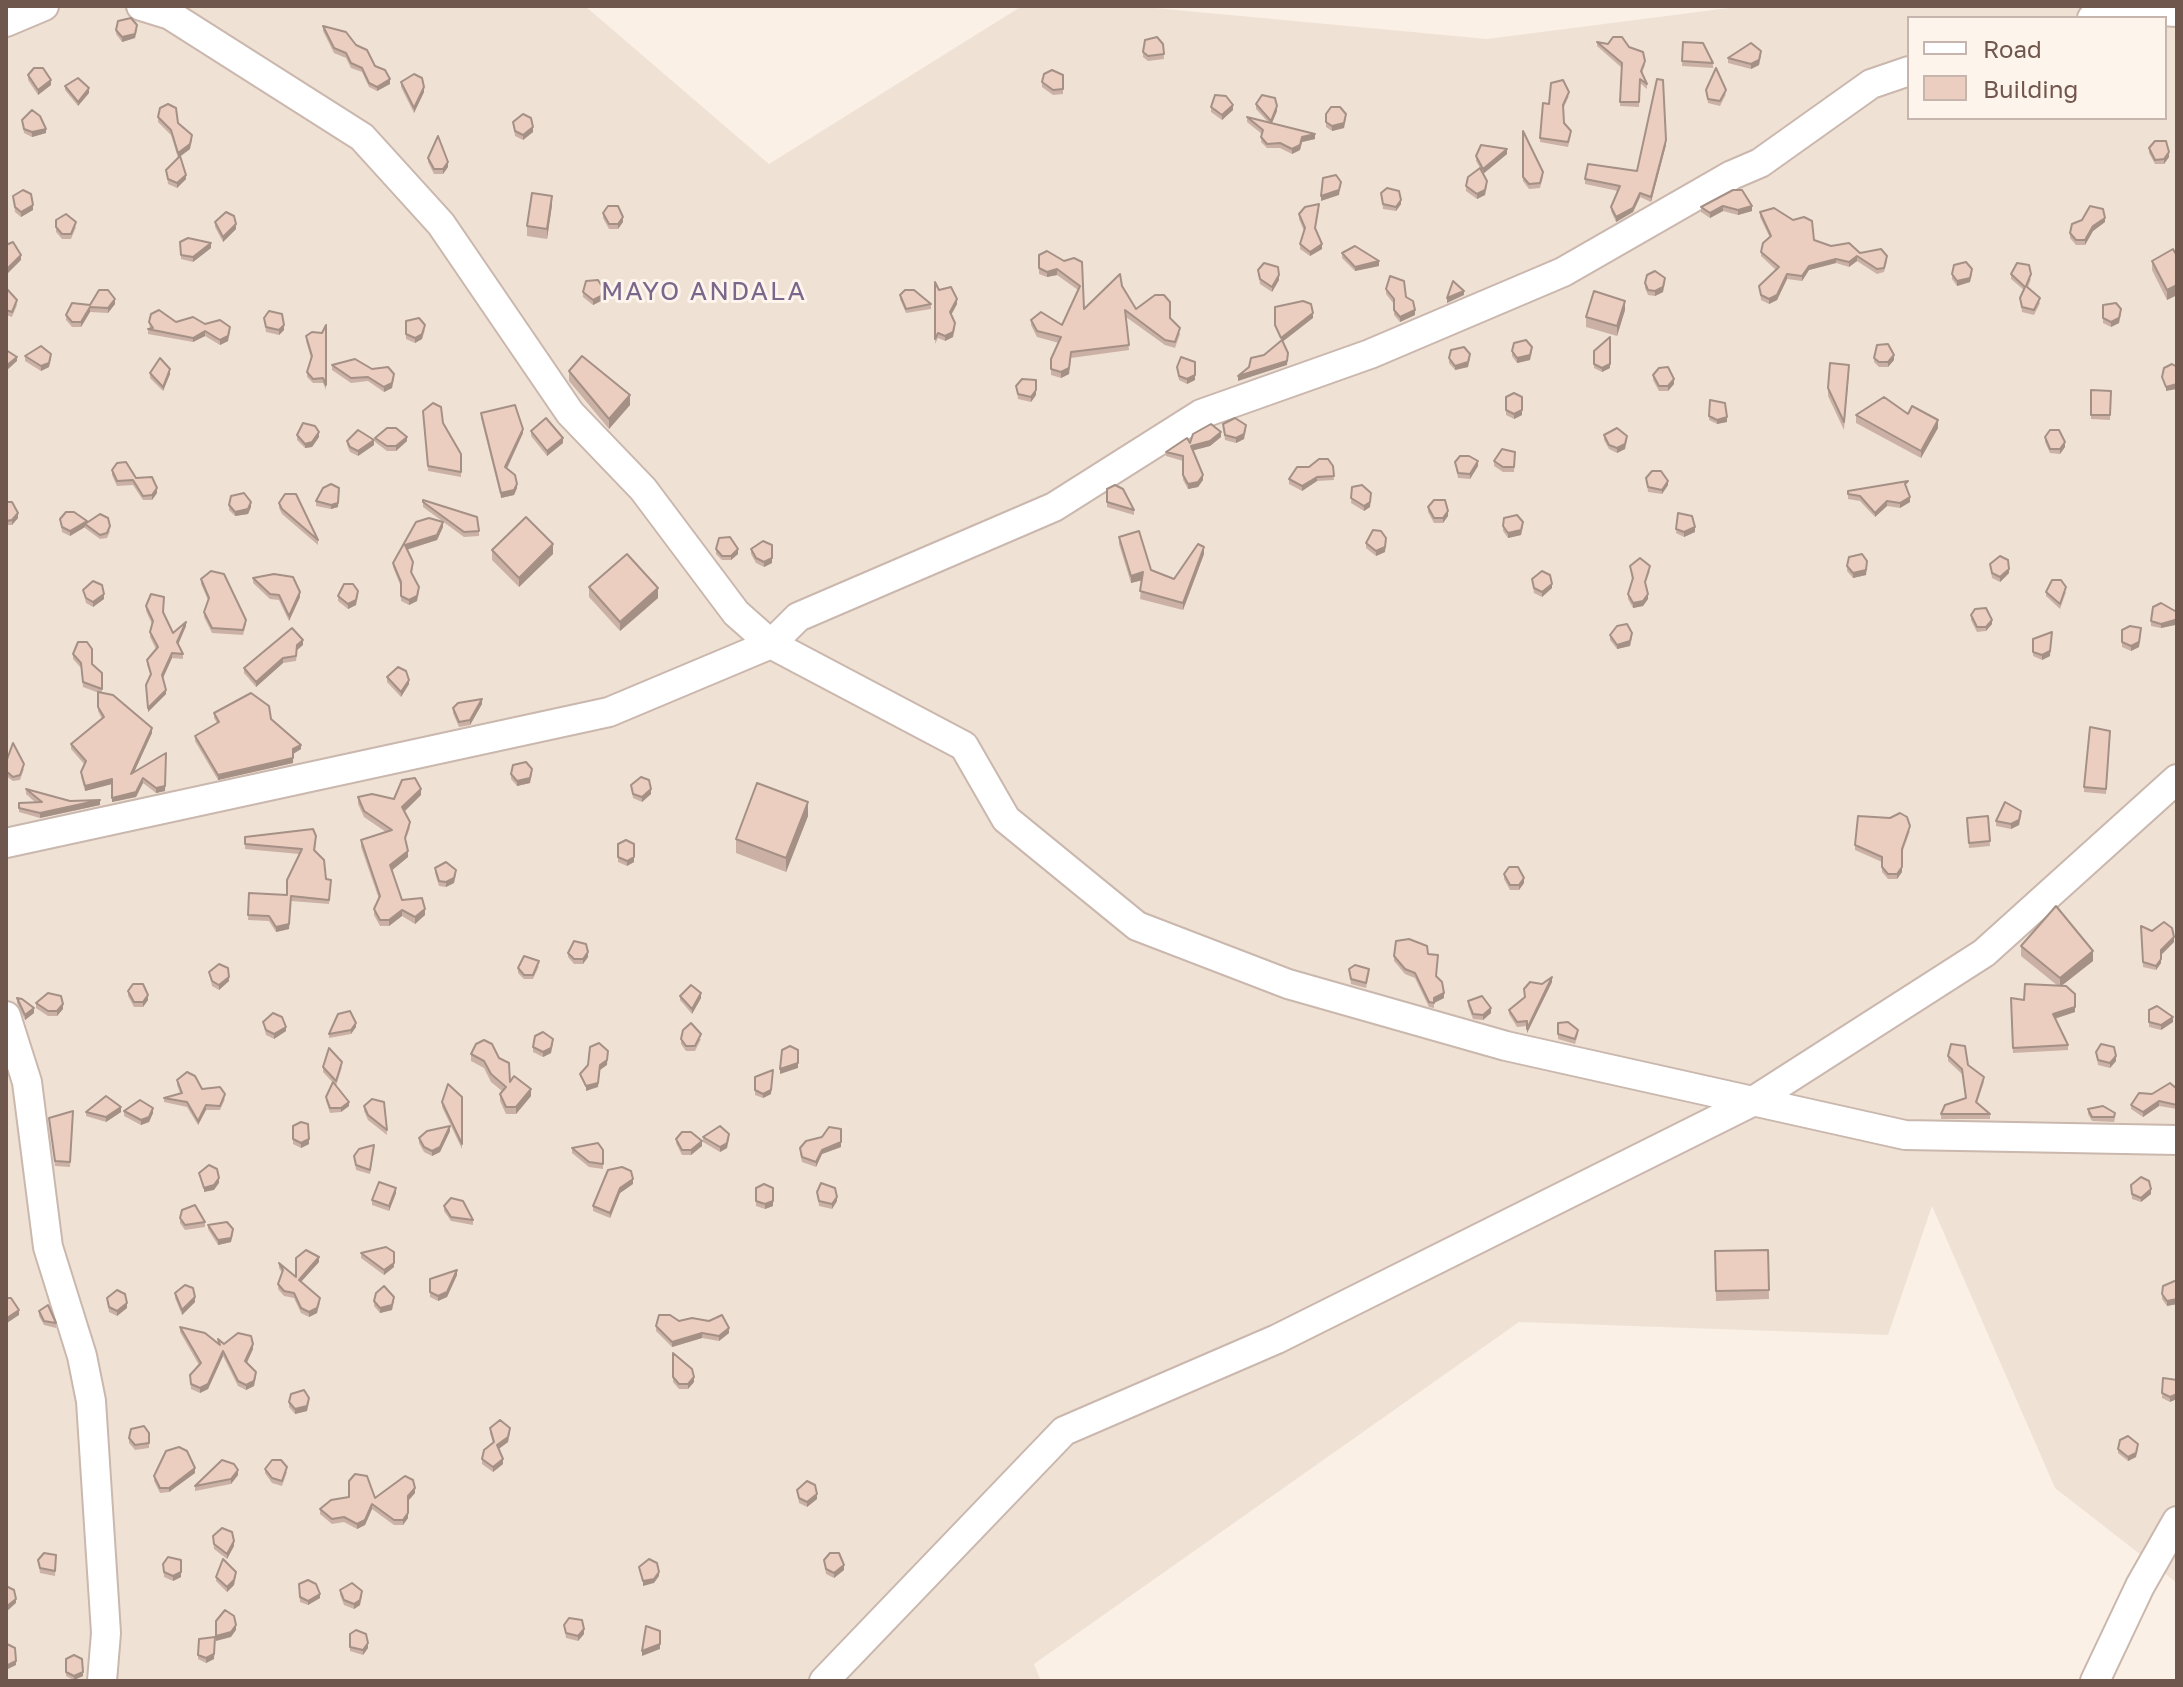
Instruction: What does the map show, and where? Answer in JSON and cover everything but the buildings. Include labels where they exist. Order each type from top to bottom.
[{"type":"street","points":[[6,22],[44,6]]},
{"type":"street","points":[[141,6],[170,15],[362,137],[441,224],[570,413],[643,489],[736,613],[771,644],[964,746],[1006,819],[1137,926],[1288,984],[1506,1046],[1750,1103],[1905,1135],[2177,1140]]},
{"type":"street","points":[[2106,16],[2146,10],[2177,12]]},
{"type":"street","points":[[6,843],[609,712],[771,644],[798,617],[1054,507],[1201,414],[1370,354],[1563,272],[1732,175],[1760,163],[1871,84],[1907,72]]},
{"type":"street","points":[[824,1681],[1064,1431],[1277,1339],[1750,1103],[1984,953],[2177,779]]},
{"type":"street","points":[[6,1016],[27,1082],[48,1247],[82,1356],[91,1401],[106,1633],[102,1681]]},
{"type":"street","points":[[2095,1681],[2140,1586],[2177,1521]]},
{"type":"shaded area","points":[[6,6],[585,6],[769,164],[1022,6],[1134,6],[1487,39],[1744,6],[2177,6],[2177,1583],[2055,1488],[1932,1206],[1888,1335],[1519,1322],[1034,1664],[1041,1681],[6,1681]]},
{"type":"district","name":"MAYO ANDALA","points":[[704,292]]}]
